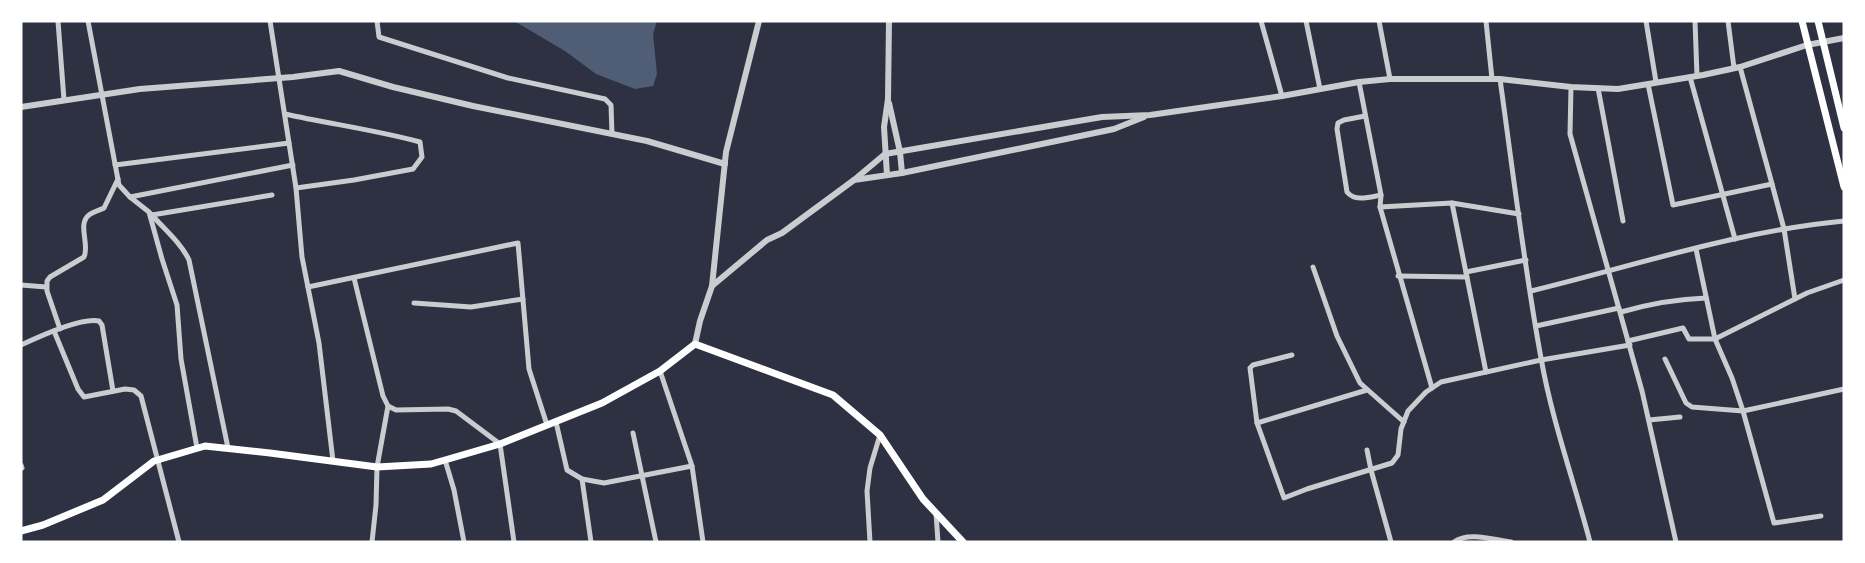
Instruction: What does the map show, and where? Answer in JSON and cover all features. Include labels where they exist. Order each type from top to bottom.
[{"type":"main road","points":[[1802,21],[1844,187]]},
{"type":"main road","points":[[1818,21],[1844,128]]},
{"type":"main road","points":[[21,531],[43,525],[103,500],[154,461],[205,446],[377,468],[431,464],[500,444],[602,403],[660,371],[695,344],[833,395],[880,435],[923,499],[963,542]]},
{"type":"street","points":[[58,21],[64,100]]},
{"type":"street","points":[[88,21],[119,185],[130,197],[151,214],[183,248],[189,260],[228,448]]},
{"type":"street","points":[[270,21],[293,165],[302,257],[319,343],[333,461]]},
{"type":"street","points":[[377,21],[379,37],[408,48],[508,78],[605,99],[611,105],[612,134]]},
{"type":"street","points":[[695,344],[700,321],[712,286],[726,152],[759,21]]},
{"type":"street","points":[[887,174],[884,127],[888,99],[889,21]]},
{"type":"street","points":[[1261,21],[1282,96]]},
{"type":"street","points":[[1306,21],[1320,89]]},
{"type":"street","points":[[1379,21],[1390,79]]},
{"type":"street","points":[[1486,21],[1492,79]]},
{"type":"street","points":[[1646,21],[1652,83],[1673,205],[1772,184]]},
{"type":"street","points":[[1695,21],[1694,76],[1721,195],[1735,239]]},
{"type":"street","points":[[1728,21],[1737,68],[1784,229],[1795,300]]},
{"type":"street","points":[[712,286],[767,240],[782,232],[854,180],[885,154],[1102,117],[1150,115],[1282,96],[1359,82],[1390,79],[1500,79],[1571,87],[1618,89],[1737,68],[1807,45],[1844,38]]},
{"type":"street","points":[[21,106],[140,89],[340,72],[473,106],[647,141],[725,164]]},
{"type":"street","points":[[1500,79],[1518,214],[1541,360],[1567,467],[1575,485],[1590,542]]},
{"type":"street","points":[[1359,82],[1381,195],[1380,207],[1398,276],[1432,388]]},
{"type":"street","points":[[1571,87],[1570,134],[1629,343],[1649,420],[1676,542]]},
{"type":"street","points":[[1598,88],[1623,221]]},
{"type":"street","points":[[888,99],[900,152],[902,173]]},
{"type":"street","points":[[285,114],[331,125],[390,134],[420,142],[422,157],[414,169],[296,188]]},
{"type":"street","points":[[854,180],[902,173],[1114,129],[1150,115]]},
{"type":"street","points":[[1365,116],[1338,123],[1337,129],[1347,192],[1350,196],[1358,198],[1381,195]]},
{"type":"street","points":[[115,165],[289,142]]},
{"type":"street","points":[[130,197],[293,165]]},
{"type":"street","points":[[60,329],[46,287],[47,281],[50,277],[84,257],[86,252],[84,228],[86,219],[89,215],[104,208],[118,179]]},
{"type":"street","points":[[151,214],[272,196]]},
{"type":"street","points":[[1380,207],[1452,203],[1518,214]]},
{"type":"street","points":[[1452,203],[1486,372]]},
{"type":"street","points":[[151,214],[162,258],[177,305],[181,358],[196,448]]},
{"type":"street","points":[[1531,291],[1735,239],[1803,225],[1844,221]]},
{"type":"street","points":[[308,287],[518,243],[529,368],[547,425]]},
{"type":"street","points":[[1696,249],[1715,339],[1732,378],[1743,411],[1774,523],[1821,516]]},
{"type":"street","points":[[1398,276],[1466,274],[1526,260]]},
{"type":"street","points":[[1313,267],[1337,336],[1360,383],[1404,422]]},
{"type":"street","points":[[354,278],[388,406],[377,468],[372,542]]},
{"type":"street","points":[[1292,355],[1253,365],[1250,368],[1257,423],[1284,498],[1392,463],[1398,455],[1401,430],[1408,411],[1426,392],[1441,382],[1629,343],[1683,328],[1689,339],[1715,339],[1795,300],[1844,280]]},
{"type":"street","points":[[21,285],[46,287]]},
{"type":"street","points":[[1536,326],[1644,305],[1706,298]]},
{"type":"street","points":[[414,303],[471,307],[523,299]]},
{"type":"street","points":[[21,345],[37,337],[88,320],[100,321],[113,391]]},
{"type":"street","points":[[54,332],[80,394],[84,397],[125,389],[134,390],[141,396],[179,542]]},
{"type":"street","points":[[1665,359],[1686,404],[1692,407],[1743,411],[1844,389]]},
{"type":"street","points":[[660,371],[692,466],[703,542]]},
{"type":"street","points":[[1257,423],[1368,390]]},
{"type":"street","points":[[388,406],[396,410],[448,409],[456,411],[500,444],[514,542]]},
{"type":"street","points":[[1649,420],[1680,416]]},
{"type":"street","points":[[556,422],[566,470],[582,479],[604,483],[692,466]]},
{"type":"street","points":[[633,433],[656,542]]},
{"type":"street","points":[[870,542],[867,491],[870,468],[880,435]]},
{"type":"street","points":[[1367,450],[1391,542]]},
{"type":"street","points":[[445,460],[454,490],[464,542]]},
{"type":"street","points":[[582,479],[591,542]]},
{"type":"street","points":[[936,513],[938,542]]},
{"type":"street","points":[[1454,542],[1458,539],[1472,537],[1512,542]]},
{"type":"water","points":[[514,21],[657,21],[653,34],[657,74],[653,86],[635,89],[596,74],[565,51]]}]
